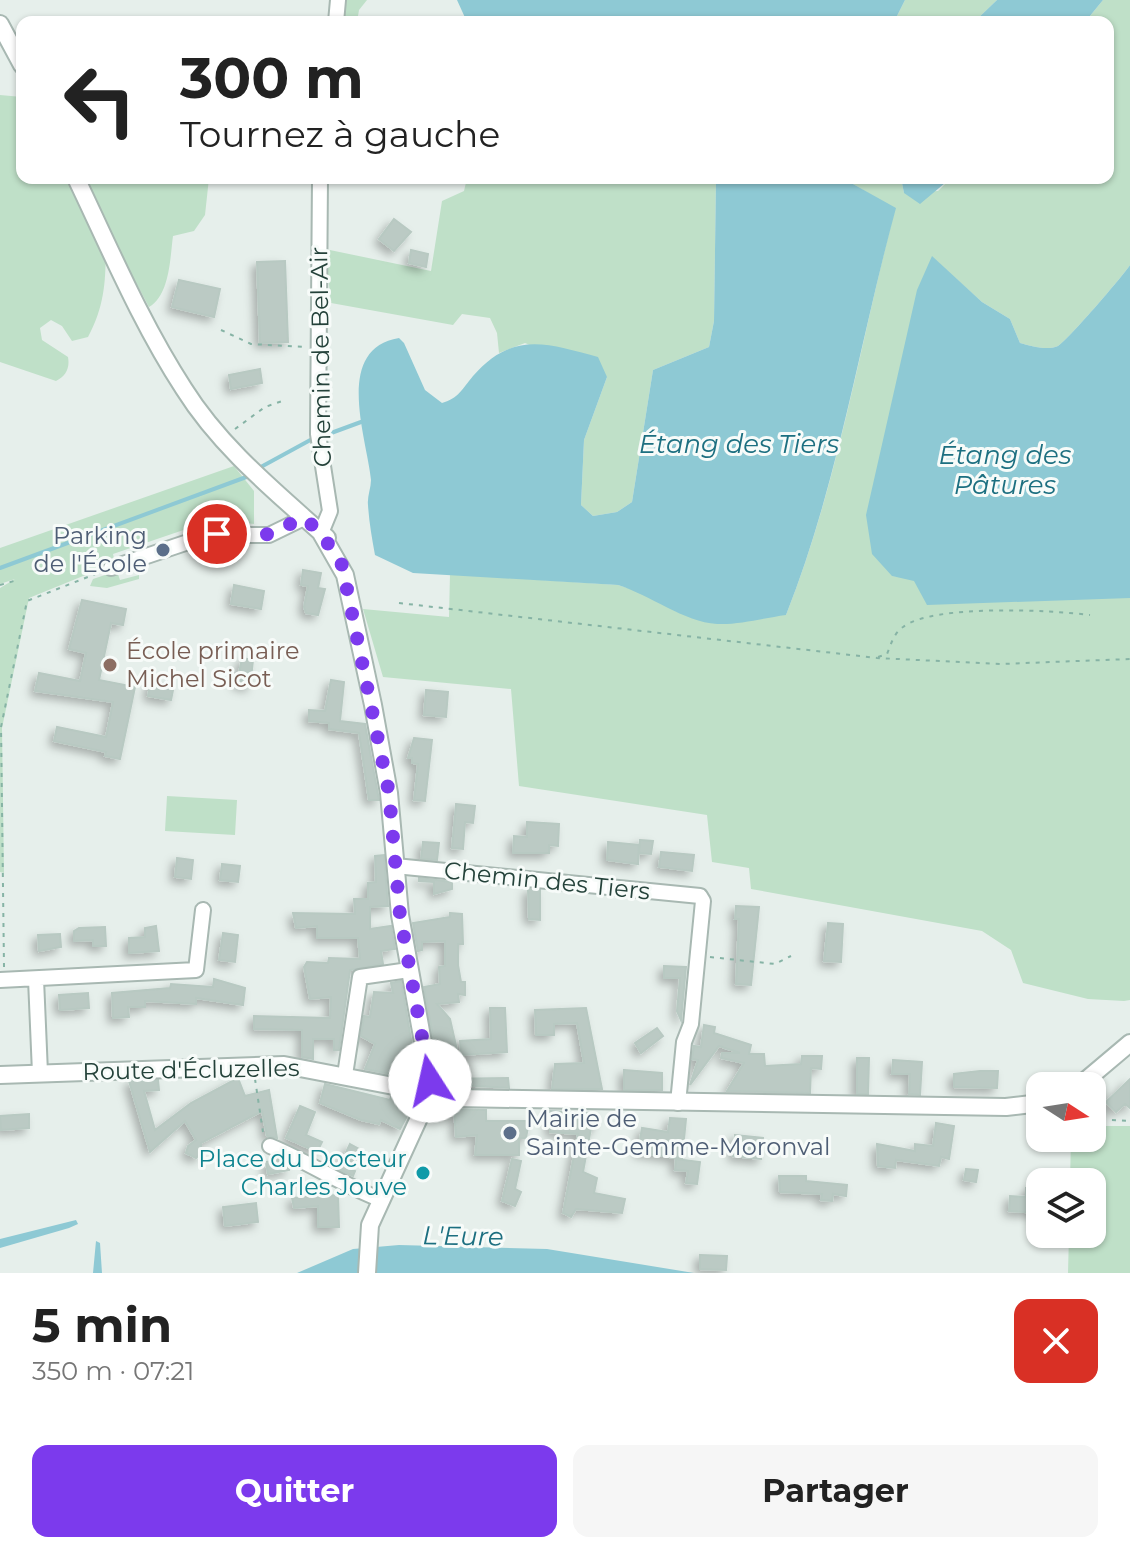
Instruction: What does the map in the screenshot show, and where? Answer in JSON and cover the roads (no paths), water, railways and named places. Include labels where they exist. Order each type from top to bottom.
[{"type":"street","points":[[0,24],[16,54]]},
{"type":"street","points":[[79,184],[128,288],[185,391],[223,440],[340,552],[353,576],[362,613],[373,705],[389,793],[409,970],[428,1067],[428,1094],[367,1236],[367,1273]]},
{"type":"street","name":"Chemin de Bel-Air","points":[[320,184],[318,439],[330,511],[321,533]]},
{"type":"street","points":[[111,568],[209,535],[269,535],[304,518]]},
{"type":"street","name":"Chemin des Tiers","points":[[395,866],[700,896],[703,901],[699,954],[678,1103]]},
{"type":"street","points":[[2,980],[196,970],[203,910]]},
{"type":"street","points":[[345,1075],[360,977],[409,970]]},
{"type":"street","points":[[36,979],[40,1073]]},
{"type":"street","points":[[1096,1072],[1130,1043]]},
{"type":"street","name":"Route d'Écluzelles","points":[[0,1075],[284,1065],[456,1098],[1006,1107],[1026,1105]]},
{"type":"street","points":[[270,1146],[293,1155],[326,1177],[382,1200]]},
{"type":"water","points":[[457,0],[905,0],[897,16],[464,16]]},
{"type":"water","points":[[997,0],[1103,0],[1090,16],[980,16]]},
{"type":"water","name":"Étang des Tiers","points":[[716,184],[853,184],[896,208],[834,465],[786,615],[717,624],[692,618],[618,585],[413,573],[375,555],[368,505],[371,480],[359,397],[360,377],[366,359],[379,346],[399,338],[425,390],[442,403],[456,396],[488,361],[517,346],[547,345],[598,357],[607,377],[584,440],[581,505],[593,516],[617,512],[632,502],[653,370],[709,347],[714,321]]},
{"type":"water","points":[[902,184],[944,184],[920,204],[904,193]]},
{"type":"water","name":"Étang des Pâtures","points":[[932,256],[982,302],[1010,319],[1020,343],[1044,348],[1063,342],[1130,265],[1130,598],[927,605],[914,581],[892,576],[872,554],[866,515],[917,290]]},
{"type":"water","points":[[76,1220],[78,1224],[69,1228],[0,1248],[0,1239]]},
{"type":"water","points":[[96,1241],[100,1243],[102,1273],[93,1273]]},
{"type":"water","points":[[399,1245],[547,1249],[694,1273],[297,1273],[353,1249]]},
{"type":"waterway","points":[[323,436],[361,422]]},
{"type":"waterway","points":[[259,468],[314,438]]},
{"type":"waterway","points":[[0,568],[249,476]]},
{"type":"place","name":"Parking de l'École","points":[[163,550]]},
{"type":"place","name":"École primaire Michel Sicot","points":[[110,665]]},
{"type":"place","name":"Mairie de Sainte-Gemme-Moronval","points":[[510,1133]]},
{"type":"place","name":"Place du Docteur Charles Jouve","points":[[423,1173]]},
{"type":"water label","name":"L'Eure","points":[[463,1236]]}]
